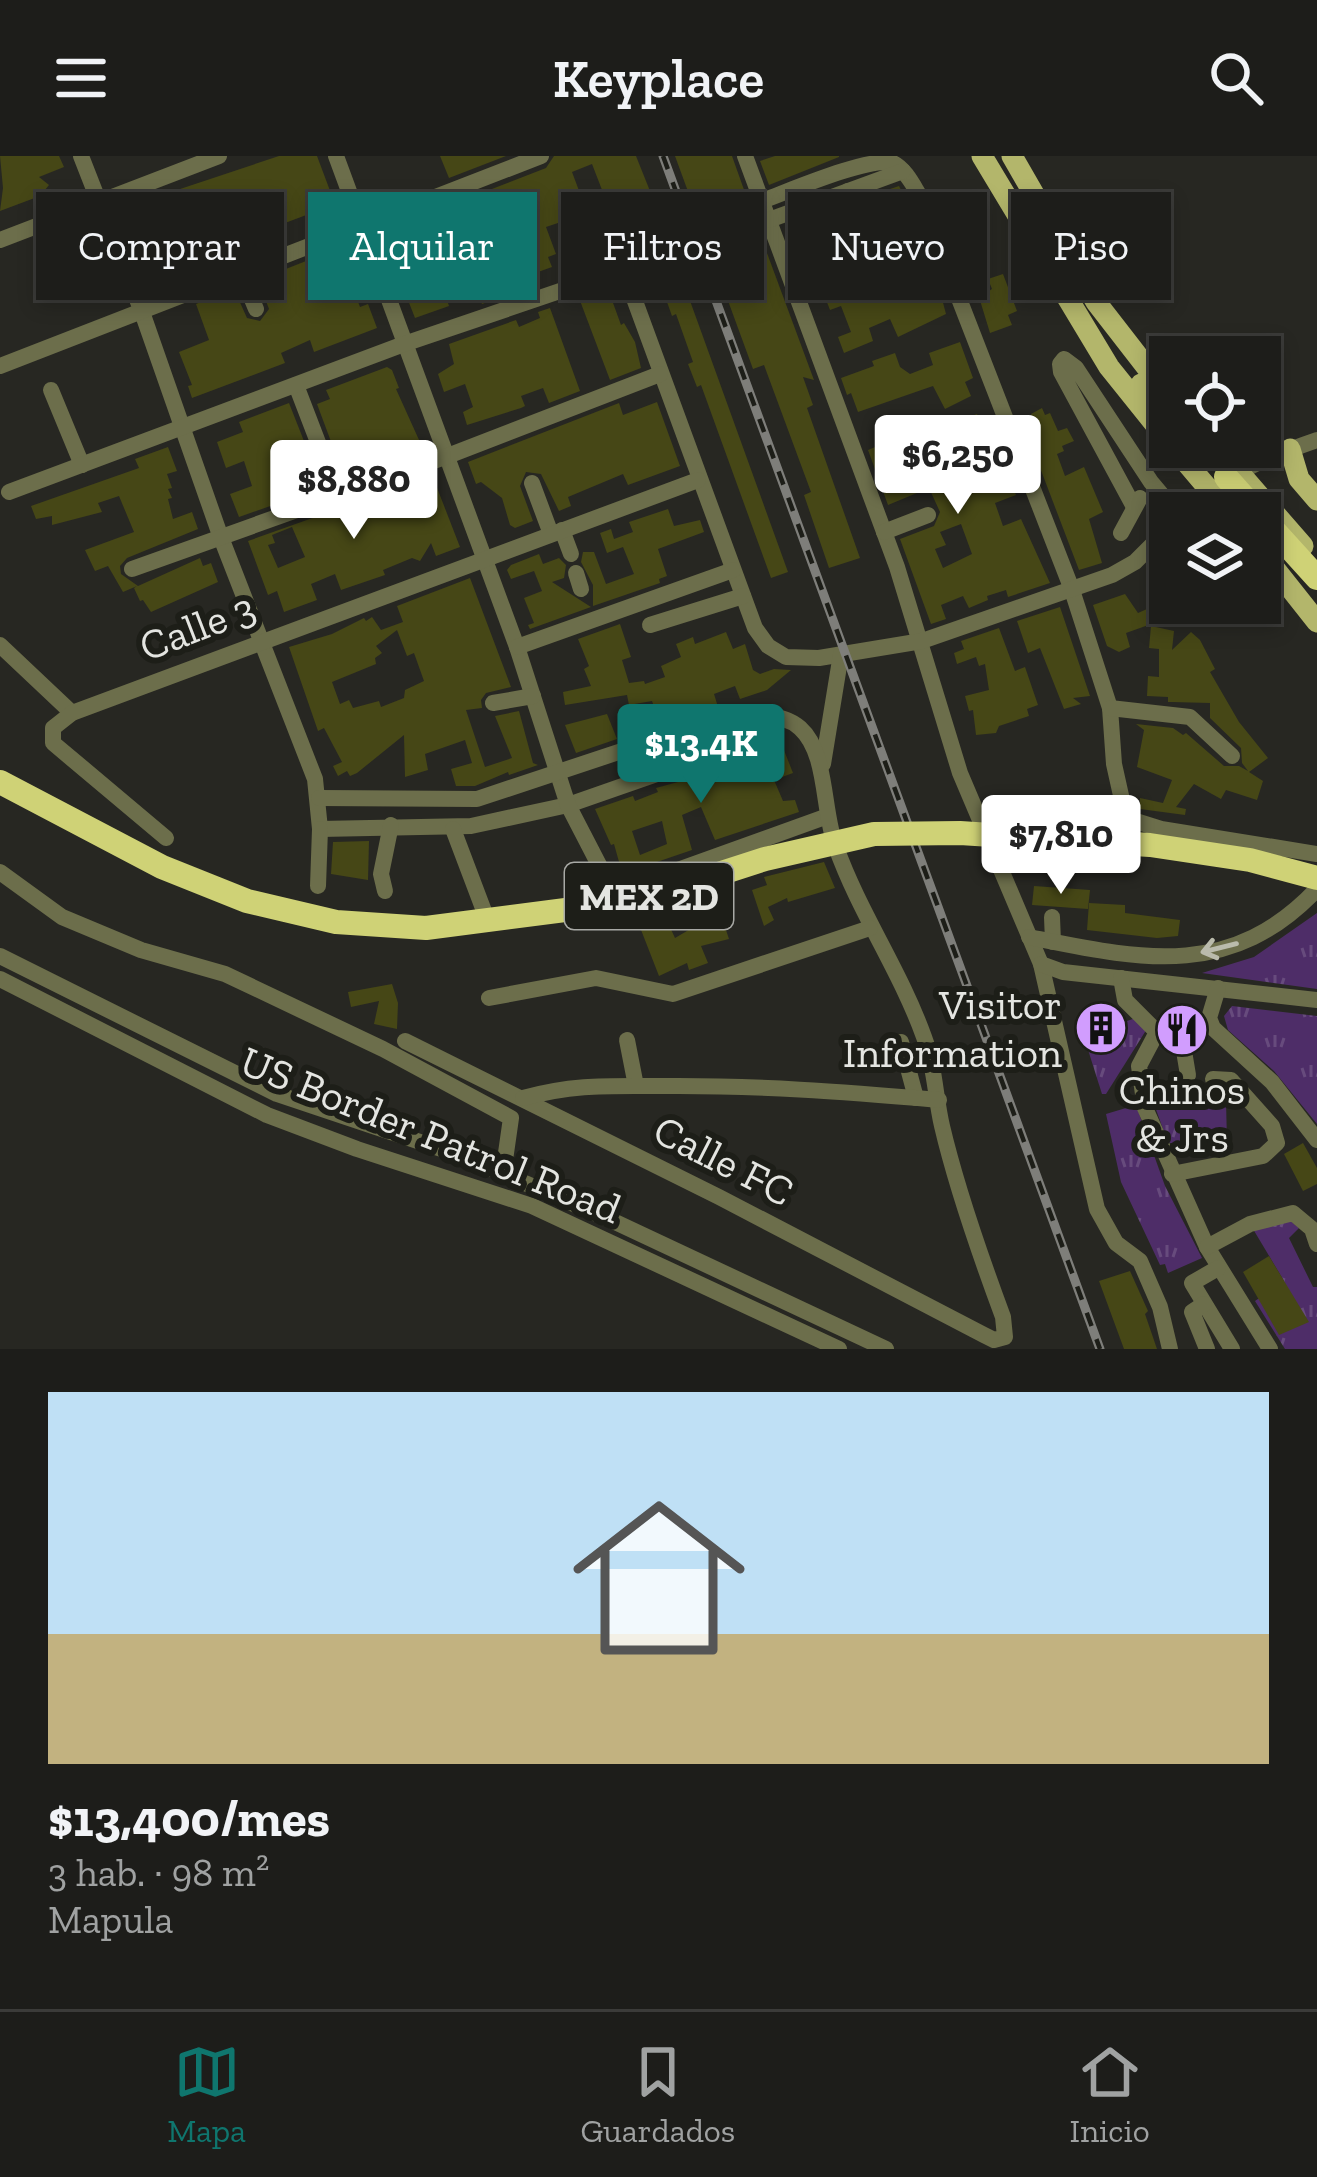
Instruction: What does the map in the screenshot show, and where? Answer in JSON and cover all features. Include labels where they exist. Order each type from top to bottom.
[{"type":"highway","points":[[1281,538],[1317,578]]},
{"type":"highway","name":"MEX 2D","points":[[0,782],[162,867],[248,901],[336,922],[426,928],[634,901],[765,860],[874,834],[960,833],[1150,845],[1250,860],[1317,883]]},
{"type":"highway","name":"MEX 2D","points":[[0,796],[130,863],[208,896],[353,935],[476,937],[553,927],[626,911],[827,849],[875,840],[952,838],[1151,849],[1256,865],[1317,883]]},
{"type":"main road","points":[[982,156],[1109,367],[1149,417]]},
{"type":"main road","points":[[996,156],[1118,357],[1149,393]]},
{"type":"main road","points":[[1012,156],[1096,302],[1149,369]]},
{"type":"main road","points":[[1024,156],[1105,298],[1149,355]]},
{"type":"main road","points":[[1252,468],[1317,561]]},
{"type":"main road","points":[[1253,468],[1317,541]]},
{"type":"main road","points":[[1260,468],[1299,479],[1317,500]]},
{"type":"main road","points":[[1281,575],[1317,622]]},
{"type":"main road","points":[[1285,580],[1317,634]]},
{"type":"street","points":[[81,156],[94,192]]},
{"type":"street","points":[[335,156],[348,192]]},
{"type":"street","points":[[449,192],[541,156]]},
{"type":"street","points":[[745,156],[759,192]]},
{"type":"street","points":[[126,192],[213,157]]},
{"type":"street","points":[[764,200],[854,162],[884,161],[903,171],[917,193],[1071,586],[1110,708],[1114,764],[1126,818],[1161,829],[1317,854]]},
{"type":"street","points":[[769,220],[903,171]]},
{"type":"street","points":[[764,206],[922,640],[961,773],[1041,964],[1096,1209],[1116,1244],[1140,1261],[1160,1307],[1170,1349]]},
{"type":"street","points":[[0,240],[36,226]]},
{"type":"street","points":[[9,492],[599,276],[622,279],[632,293],[755,628],[768,646],[797,659],[922,640],[1124,569],[1149,546]]},
{"type":"street","points":[[137,300],[320,815],[318,886]]},
{"type":"street","points":[[0,366],[173,300]]},
{"type":"street","points":[[252,300],[256,309]]},
{"type":"street","points":[[387,300],[517,647],[568,805],[612,890],[825,817]]},
{"type":"street","points":[[1135,507],[1061,372],[1064,358],[1076,368],[1161,492]]},
{"type":"street","points":[[132,569],[446,457],[660,374]]},
{"type":"street","points":[[296,385],[324,458]]},
{"type":"street","points":[[50,390],[82,466]]},
{"type":"street","points":[[1281,453],[1317,440]]},
{"type":"street","points":[[1211,492],[1246,468]]},
{"type":"street","name":"Calle 3","points":[[72,713],[698,480]]},
{"type":"street","points":[[532,482],[571,554]]},
{"type":"street","points":[[1121,533],[1151,482]]},
{"type":"street","points":[[884,532],[928,515]]},
{"type":"street","points":[[517,647],[733,570]]},
{"type":"street","points":[[650,625],[743,596]]},
{"type":"street","points":[[0,645],[72,713],[53,728],[53,743],[166,838]]},
{"type":"street","points":[[523,1098],[566,1086],[636,1086],[799,1088],[938,1100],[934,1070],[906,989],[892,958],[870,928],[825,817],[822,771],[841,655]]},
{"type":"street","points":[[494,704],[533,695]]},
{"type":"street","points":[[1110,708],[1190,717],[1232,756]]},
{"type":"street","points":[[320,815],[477,799],[712,721],[754,716],[797,725],[814,748],[822,771]]},
{"type":"street","points":[[320,815],[453,829],[568,805],[716,753],[735,741],[754,716]]},
{"type":"street","points":[[385,891],[381,874],[391,825]]},
{"type":"street","points":[[453,829],[484,910]]},
{"type":"street","points":[[0,872],[62,917],[141,950],[225,974],[383,1049],[512,1118],[503,1174]]},
{"type":"street","points":[[1029,937],[1132,958],[1231,948],[1298,909],[1317,883]]},
{"type":"street","points":[[1052,917],[1053,942]]},
{"type":"street","points":[[489,998],[596,978],[673,994],[870,928]]},
{"type":"street","points":[[0,956],[277,1094],[503,1174],[886,1349]]},
{"type":"street","points":[[1041,964],[1063,972],[1317,1000]]},
{"type":"street","name":"US Border Patrol Road","points":[[0,979],[267,1115],[532,1206],[839,1349]]},
{"type":"street","points":[[1121,979],[1125,1000],[1184,1051],[1188,1075]]},
{"type":"street","points":[[1219,988],[1209,1018],[1213,1028],[1272,1082],[1317,1140]]},
{"type":"street","points":[[1157,1032],[1138,1066],[1138,1084],[1172,1174],[1207,1247],[1270,1349]]},
{"type":"street","points":[[627,1040],[636,1086]]},
{"type":"street","name":"Calle FC","points":[[405,1041],[984,1336],[1001,1340],[1006,1334],[951,1161],[938,1100]]},
{"type":"street","points":[[902,1042],[916,1098]]},
{"type":"street","points":[[1172,1174],[1263,1156],[1277,1143],[1272,1126],[1231,1080],[1213,1079]]},
{"type":"street","points":[[799,1088],[808,1109]]},
{"type":"street","points":[[399,1163],[405,1138]]},
{"type":"street","points":[[1207,1247],[1250,1224],[1293,1213],[1312,1229],[1317,1244]]},
{"type":"street","points":[[1218,1268],[1192,1283],[1232,1349]]},
{"type":"street","points":[[1204,1304],[1192,1312],[1208,1349]]},
{"type":"green space","points":[[1317,913],[1317,989],[1202,973],[1254,957]]},
{"type":"green space","points":[[1232,1006],[1317,1016],[1317,1124],[1274,1071],[1228,1030],[1224,1016]]},
{"type":"green space","points":[[1138,1017],[1150,1024],[1102,1094],[1084,1037]]},
{"type":"green space","points":[[1153,1101],[1226,1101],[1227,1143],[1168,1143]]},
{"type":"green space","points":[[1136,1105],[1165,1186],[1202,1258],[1168,1273],[1121,1182],[1106,1114]]},
{"type":"green space","points":[[1287,1218],[1299,1228],[1289,1238],[1317,1287],[1317,1349],[1285,1349],[1255,1301],[1284,1281],[1253,1229]]},
{"type":"building","points":[[0,156],[59,156],[64,167],[39,177],[49,185],[36,192],[36,198],[0,211]]},
{"type":"building","points":[[279,156],[317,156],[330,192],[308,192],[308,214],[284,224],[284,192],[171,192]]},
{"type":"building","points":[[440,156],[506,156],[449,178]]},
{"type":"building","points":[[554,156],[636,156],[650,192],[603,192],[592,164],[572,172],[580,192],[561,192],[561,222],[546,227],[556,254],[548,257],[552,267],[537,272],[537,192],[484,192],[546,168]]},
{"type":"building","points":[[675,156],[732,156],[745,192],[688,192]]},
{"type":"building","points":[[775,156],[839,157],[769,185],[760,161]]},
{"type":"building","points":[[764,245],[814,380],[803,377],[813,405],[807,408],[860,558],[829,568],[804,495],[811,492],[764,365],[753,369],[728,300],[764,300]]},
{"type":"building","points":[[308,260],[308,300],[368,304],[377,328],[314,352],[310,340],[281,353],[285,363],[192,398],[179,352],[209,340],[196,304],[239,300],[247,318],[260,321],[269,309],[266,300],[284,300],[284,270]]},
{"type":"building","points":[[1003,274],[1017,311],[1008,315],[1012,325],[990,333],[980,300],[987,300],[992,289],[988,279]]},
{"type":"building","points":[[408,300],[447,300],[449,306],[415,318]]},
{"type":"building","points":[[580,300],[612,300],[621,325],[635,342],[641,368],[610,380]]},
{"type":"building","points":[[666,300],[690,300],[788,572],[771,578],[701,385],[697,387],[688,364],[693,362],[676,314],[672,316]]},
{"type":"building","points":[[826,300],[942,300],[946,314],[898,337],[890,319],[869,328],[873,341],[844,353],[838,337],[851,332],[841,306],[830,310]]},
{"type":"building","points":[[550,308],[580,391],[549,403],[543,388],[521,396],[525,406],[521,408],[467,425],[463,412],[473,407],[465,384],[444,392],[438,374],[454,364],[449,344],[516,320],[519,327]]},
{"type":"building","points":[[960,342],[973,378],[965,382],[971,396],[945,409],[933,386],[858,412],[851,393],[847,395],[841,378],[874,366],[872,361],[895,353],[900,367],[910,374],[933,365],[929,353]]},
{"type":"building","points":[[387,367],[424,451],[318,489],[316,483],[297,489],[299,496],[239,517],[230,494],[252,486],[244,461],[226,468],[217,442],[243,432],[239,422],[289,403],[313,464],[330,469],[336,455],[317,404],[330,399],[326,390]]},
{"type":"building","points":[[657,402],[680,466],[628,485],[623,474],[568,497],[571,506],[559,511],[541,474],[526,472],[520,486],[533,521],[515,528],[502,498],[481,482],[476,484],[468,462],[619,403],[623,415]]},
{"type":"building","points":[[1042,408],[1045,415],[1050,413],[1058,431],[1067,428],[1074,441],[1057,454],[1065,476],[1084,467],[1103,512],[1089,519],[1102,563],[1079,570],[1026,431],[1035,427],[1031,414]]},
{"type":"building","points":[[977,414],[996,458],[982,464],[994,481],[1008,476],[1016,495],[995,503],[1003,526],[1021,519],[1050,583],[1008,597],[1006,590],[969,608],[963,596],[941,605],[946,619],[931,624],[900,539],[934,526],[940,512],[929,488],[888,505],[868,450],[916,430],[918,434]],"holes":[[[961,524],[972,554],[943,568],[935,549],[946,545],[940,532]]]},
{"type":"building","points":[[168,447],[177,471],[167,474],[173,519],[192,512],[198,529],[127,558],[120,566],[121,574],[138,586],[200,558],[203,566],[211,563],[218,582],[151,612],[140,601],[137,586],[123,592],[108,566],[95,571],[85,550],[134,532],[119,496],[98,503],[102,512],[52,525],[52,516],[36,519],[31,506],[139,468],[135,459]]},
{"type":"building","points":[[425,478],[427,483],[434,480],[460,547],[436,556],[431,543],[420,561],[412,558],[383,570],[385,575],[341,590],[335,574],[311,584],[317,600],[284,612],[277,591],[268,595],[248,541]],"holes":[[[292,527],[305,557],[278,568],[268,545],[275,543],[272,535]]]},
{"type":"building","points":[[668,509],[674,526],[700,520],[704,532],[658,549],[667,576],[660,583],[593,606],[593,585],[581,562],[583,552],[594,552],[606,584],[634,574],[623,547],[607,553],[600,533],[611,529],[614,539],[633,532],[629,522]]},
{"type":"building","points":[[539,554],[543,564],[559,558],[566,565],[564,578],[552,582],[591,607],[530,629],[528,625],[534,623],[524,598],[542,591],[534,571],[511,579],[507,570]]},
{"type":"building","points":[[470,578],[511,687],[486,693],[482,708],[466,710],[485,767],[512,758],[495,716],[519,711],[533,763],[538,765],[475,786],[456,786],[451,769],[472,763],[465,740],[425,754],[428,770],[405,777],[404,735],[357,773],[338,776],[333,766],[342,762],[324,728],[318,731],[289,647],[364,618],[372,617],[381,630],[403,622],[397,606]],"holes":[[[397,630],[407,656],[414,653],[424,681],[405,690],[404,698],[381,707],[379,701],[353,708],[349,700],[340,704],[332,682],[376,664],[375,658],[382,653],[376,646]]]},
{"type":"building","points":[[1125,594],[1138,613],[1147,609],[1151,624],[1126,633],[1130,647],[1119,652],[1107,646],[1093,605]]},
{"type":"building","points":[[1060,607],[1090,696],[1073,698],[1081,704],[1064,709],[1040,648],[1028,653],[1017,621]]},
{"type":"building","points":[[620,624],[631,657],[622,660],[629,683],[645,684],[665,677],[661,666],[681,657],[676,644],[693,637],[695,644],[726,632],[733,649],[745,644],[753,670],[760,674],[791,670],[767,690],[740,699],[735,686],[714,694],[718,707],[675,720],[673,712],[658,718],[652,701],[629,705],[627,695],[565,705],[563,692],[591,686],[578,639]]},
{"type":"building","points":[[1151,626],[1174,631],[1172,650],[1191,632],[1200,640],[1215,669],[1210,672],[1239,722],[1268,758],[1249,772],[1263,781],[1257,800],[1226,790],[1221,799],[1194,784],[1176,807],[1186,809],[1185,815],[1140,809],[1140,798],[1163,803],[1172,780],[1137,767],[1144,730],[1136,724],[1186,733],[1224,766],[1248,771],[1241,748],[1210,718],[1210,703],[1168,702],[1168,697],[1147,696],[1148,676],[1159,677],[1159,649],[1149,648]]},
{"type":"building","points":[[999,628],[1015,671],[1025,667],[1038,705],[1027,709],[1029,716],[999,726],[996,733],[976,735],[973,710],[969,711],[965,696],[989,690],[985,664],[979,666],[976,657],[957,664],[954,653],[964,649],[961,641]]},
{"type":"building","points":[[607,714],[617,739],[576,753],[565,725]]},
{"type":"building","points":[[776,730],[793,773],[774,780],[783,801],[795,800],[799,812],[715,840],[701,807],[682,815],[692,850],[647,862],[623,876],[614,844],[595,809],[633,796],[635,801],[658,792],[656,788],[711,773],[710,769],[742,752],[752,739]],"holes":[[[662,821],[667,844],[640,855],[632,831]]]},
{"type":"building","points":[[369,841],[368,880],[331,874],[333,842]]},
{"type":"building","points":[[824,862],[835,888],[768,907],[774,920],[764,926],[752,890],[767,885],[764,877]]},
{"type":"building","points":[[1034,886],[1090,890],[1088,909],[1032,905]]},
{"type":"building","points":[[1089,903],[1125,905],[1125,913],[1180,920],[1178,936],[1087,930]]},
{"type":"building","points":[[720,912],[729,939],[701,946],[708,963],[689,970],[687,963],[659,976],[636,917],[646,915],[649,925],[668,923],[675,938],[704,921],[701,918]]},
{"type":"building","points":[[392,984],[398,1003],[397,1029],[374,1024],[379,1001],[351,1007],[348,992]]},
{"type":"building","points":[[1303,1143],[1317,1168],[1317,1184],[1303,1191],[1284,1154]]},
{"type":"building","points":[[1269,1256],[1309,1322],[1279,1335],[1243,1272]]},
{"type":"building","points":[[1130,1271],[1148,1311],[1145,1314],[1157,1349],[1124,1349],[1099,1281]]},
{"type":"railway","points":[[663,156],[1100,1349]]},
{"type":"place","name":"Visitor Information","points":[[1101,1028]]},
{"type":"place","name":"Chinos & Jrs","points":[[1182,1030]]}]
